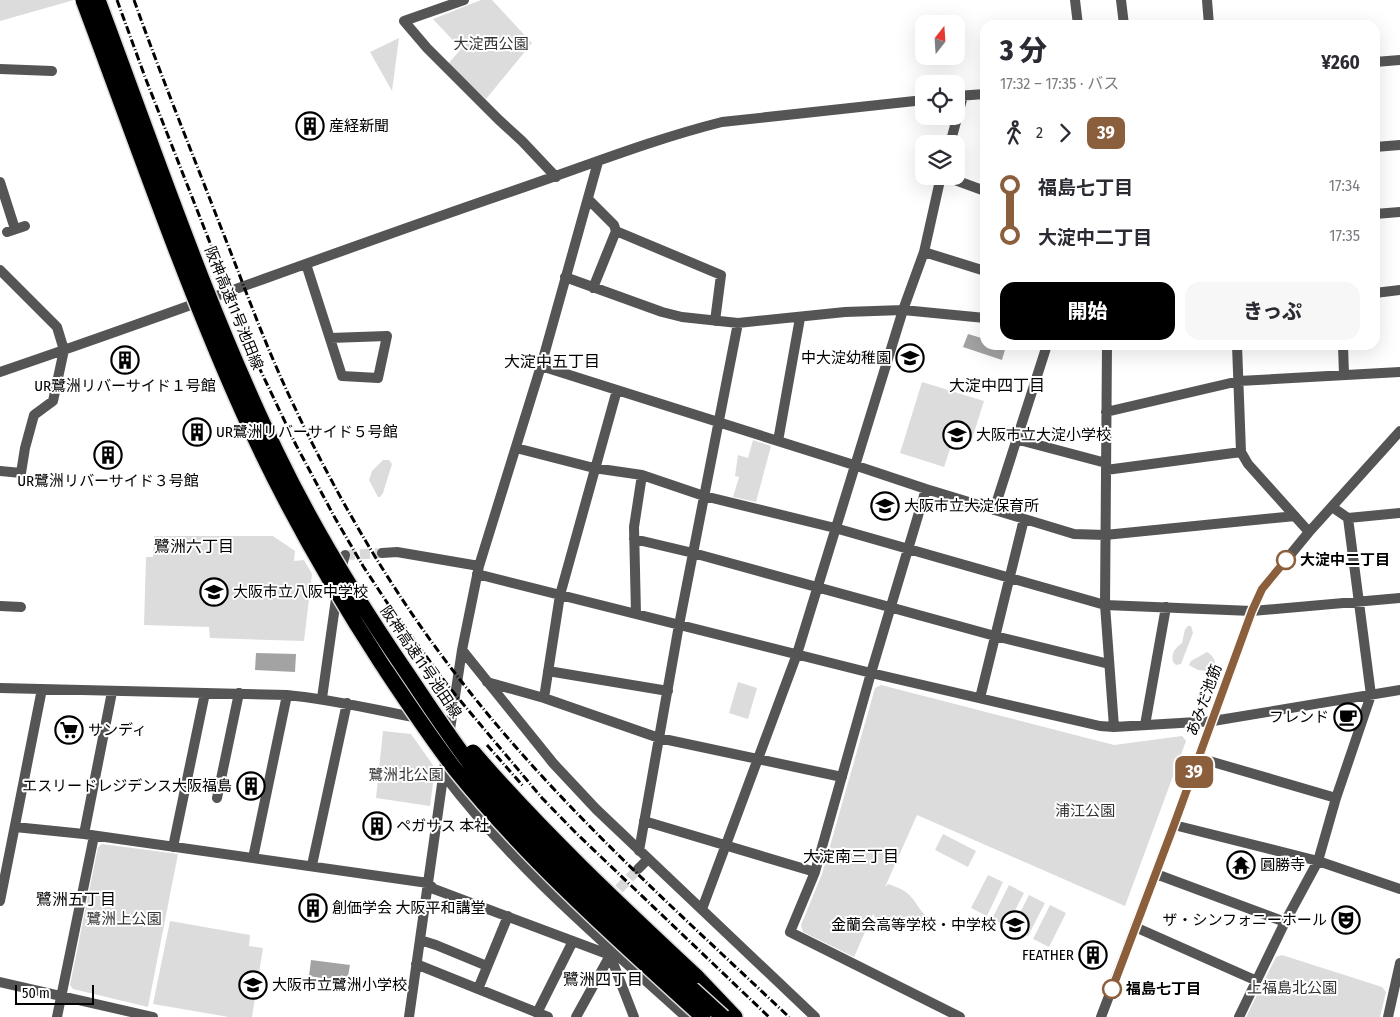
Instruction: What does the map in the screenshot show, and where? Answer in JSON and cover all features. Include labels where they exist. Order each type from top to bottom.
[{"type":"highway","points":[[83,0],[182,264],[236,398],[297,523],[363,635],[454,768],[505,828],[608,931],[703,1017]]},
{"type":"highway","name":"阪神高速11号池田線","points":[[98,0],[221,326],[274,446],[310,517],[376,628],[446,732],[517,820],[617,920],[724,1017]]},
{"type":"highway","points":[[416,687],[528,812],[583,869],[696,976],[735,1017]]},
{"type":"highway","points":[[696,976],[717,1017]]},
{"type":"street","points":[[464,0],[404,21],[433,54],[556,177]]},
{"type":"street","points":[[1075,0],[1077,20]]},
{"type":"street","points":[[1122,0],[1124,20]]},
{"type":"street","points":[[1207,0],[1209,20]]},
{"type":"street","points":[[1380,62],[1400,60]]},
{"type":"street","points":[[0,69],[52,71]]},
{"type":"street","points":[[965,96],[980,94]]},
{"type":"street","points":[[0,372],[648,144],[722,122],[915,101]]},
{"type":"street","points":[[1380,147],[1400,145]]},
{"type":"street","points":[[409,1017],[462,650],[478,570],[541,366],[598,162]]},
{"type":"street","points":[[0,182],[16,229]]},
{"type":"street","points":[[965,184],[980,189]]},
{"type":"street","points":[[702,909],[798,654],[854,465],[903,310],[924,252],[940,185]]},
{"type":"street","points":[[588,199],[614,225],[616,231],[612,246],[593,288]]},
{"type":"street","points":[[1380,214],[1400,212]]},
{"type":"street","points":[[616,231],[721,276],[715,320]]},
{"type":"street","points":[[924,252],[980,269]]},
{"type":"street","points":[[306,264],[342,376],[378,378],[387,336],[330,338]]},
{"type":"street","points":[[0,471],[21,473],[25,448],[34,415],[53,401],[64,350],[57,327],[2,275]]},
{"type":"street","points":[[565,278],[662,312],[682,317],[738,323],[845,312],[903,310],[980,318]]},
{"type":"street","points":[[1380,292],[1400,290]]},
{"type":"street","points":[[778,441],[800,318]]},
{"type":"street","points":[[639,850],[679,625],[738,323]]},
{"type":"street","points":[[994,510],[1045,350]]},
{"type":"street","points":[[1107,350],[1105,605],[1114,727]]},
{"type":"street","points":[[1237,350],[1242,452],[1248,464],[1309,532]]},
{"type":"street","points":[[1343,350],[1344,375]]},
{"type":"street","points":[[541,366],[926,489],[1074,534],[1105,535],[1294,516]]},
{"type":"street","points":[[1106,412],[1239,381],[1400,372]]},
{"type":"street","points":[[544,698],[560,595],[617,390]]},
{"type":"street","name":"あみだ池筋","points":[[1101,1017],[1213,721],[1252,611],[1262,589],[1309,532],[1400,431]]},
{"type":"street","points":[[1016,439],[1106,466],[1242,452]]},
{"type":"street","points":[[516,448],[594,468],[642,475],[704,496],[835,528],[1105,605],[1252,611],[1400,598]]},
{"type":"street","points":[[636,614],[634,527],[642,475]]},
{"type":"street","points":[[926,489],[871,673],[815,872],[790,932],[960,1017]]},
{"type":"street","points":[[1332,507],[1348,518],[1400,513]]},
{"type":"street","points":[[1239,1017],[1285,922],[1318,861],[1336,798],[1371,695],[1348,518]]},
{"type":"street","points":[[980,698],[1024,519]]},
{"type":"street","points":[[634,539],[693,553],[996,636],[1109,664]]},
{"type":"street","points":[[382,553],[397,552],[478,570],[560,595],[679,625],[871,673],[1100,726],[1114,727],[1213,721],[1400,690]]},
{"type":"street","points":[[322,698],[342,563],[345,555]]},
{"type":"street","points":[[0,606],[21,607]]},
{"type":"street","points":[[1145,725],[1166,607]]},
{"type":"street","points":[[462,650],[552,763],[596,809],[814,1017]]},
{"type":"street","points":[[548,671],[668,690]]},
{"type":"street","points":[[487,682],[544,698],[660,738],[842,778]]},
{"type":"street","points":[[0,688],[287,695],[322,698],[451,724]]},
{"type":"street","points":[[0,901],[42,689]]},
{"type":"street","points":[[57,1017],[112,692]]},
{"type":"street","points":[[173,847],[205,693]]},
{"type":"street","points":[[217,798],[239,693]]},
{"type":"street","points":[[253,858],[287,695]]},
{"type":"street","points":[[312,865],[347,703]]},
{"type":"street","points":[[1199,758],[1336,798]]},
{"type":"street","points":[[444,775],[476,816],[521,865],[586,925],[612,953],[686,1017]]},
{"type":"street","points":[[644,821],[815,872]]},
{"type":"street","points":[[1174,825],[1318,861],[1400,889]]},
{"type":"street","points":[[14,828],[89,835],[428,882],[434,888],[573,941],[612,953]]},
{"type":"street","points":[[638,869],[648,859]]},
{"type":"street","points":[[1156,874],[1285,922]]},
{"type":"street","points":[[586,925],[619,889]]},
{"type":"street","points":[[478,989],[508,916]]},
{"type":"street","points":[[1135,927],[1257,981]]},
{"type":"street","points":[[420,940],[487,966]]},
{"type":"street","points":[[537,1013],[573,941]]},
{"type":"street","points":[[576,1017],[612,953]]},
{"type":"street","points":[[612,953],[634,1017]]},
{"type":"street","points":[[1388,1017],[1397,985],[1400,962]]},
{"type":"street","points":[[416,964],[548,1017]]},
{"type":"street","points":[[0,982],[138,1016],[154,1017]]},
{"type":"green space","points":[[0,0],[74,0],[0,21]]},
{"type":"green space","name":"大淀西公園","points":[[481,0],[492,0],[532,43],[486,99],[448,64],[461,49],[433,19]]},
{"type":"green space","points":[[399,38],[392,91],[370,52]]},
{"type":"green space","points":[[922,382],[984,401],[971,442],[954,437],[944,467],[900,453]]},
{"type":"green space","points":[[753,440],[771,446],[756,502],[733,497],[739,477],[735,476],[738,455],[748,458]]},
{"type":"green space","points":[[383,460],[389,460],[392,464],[383,493],[378,497],[369,480],[372,471]]},
{"type":"green space","points":[[154,536],[273,536],[295,551],[294,561],[304,560],[312,574],[304,641],[210,638],[209,627],[144,625],[146,557],[153,557]]},
{"type":"green space","points":[[1191,626],[1193,633],[1181,664],[1176,665],[1173,662],[1173,653],[1182,643],[1185,629]]},
{"type":"green space","points":[[1207,652],[1214,660],[1215,672],[1198,670],[1189,665],[1191,661]]},
{"type":"green space","points":[[738,682],[757,688],[748,719],[729,713]]},
{"type":"green space","name":"浦江公園","points":[[881,685],[1114,745],[1182,736],[1186,741],[1125,906],[917,815],[885,887],[888,884],[904,891],[910,896],[931,921],[928,928],[917,931],[905,927],[899,929],[878,921],[873,914],[854,957],[803,932],[801,925],[822,874],[875,688]]},
{"type":"green space","name":"鷺洲北公園","points":[[383,731],[411,734],[435,768],[430,806],[376,798]]},
{"type":"green space","points":[[943,834],[976,851],[968,867],[935,850]]},
{"type":"green space","name":"鷺洲上公園","points":[[102,844],[178,854],[148,1007],[73,989],[70,985],[98,847]]},
{"type":"green space","points":[[988,875],[1003,882],[987,916],[971,908]]},
{"type":"green space","points":[[1009,885],[1024,893],[1007,926],[992,919]]},
{"type":"green space","points":[[1029,895],[1045,903],[1028,936],[1012,928]]},
{"type":"green space","points":[[1050,905],[1066,913],[1049,947],[1033,939]]},
{"type":"green space","points":[[170,921],[250,935],[249,946],[263,948],[252,1017],[229,1017],[153,1004]]},
{"type":"green space","name":"上福島北公園","points":[[1282,955],[1382,987],[1386,992],[1380,1017],[1246,1017],[1276,957]]},
{"type":"shaded area","points":[[968,334],[980,338],[980,350],[1005,350],[1002,360],[963,347]]},
{"type":"shaded area","points":[[256,653],[296,654],[295,672],[255,670]]},
{"type":"shaded area","points":[[311,960],[350,965],[347,982],[309,976]]},
{"type":"tunnel","points":[[345,555],[382,553]]},
{"type":"tunnel","points":[[619,889],[638,869]]},
{"type":"railway","points":[[117,0],[145,77],[257,363],[296,445],[363,566],[390,607],[448,686],[542,798],[577,834],[769,1017]]},
{"type":"railway","points":[[134,0],[176,113],[278,371],[326,470],[392,584],[469,691],[543,778],[623,860],[789,1017]]},
{"type":"railway","points":[[487,745],[523,786]]},
{"type":"bus line","name":"39","points":[[1112,989],[1213,721],[1252,611],[1262,589],[1286,560]]},
{"type":"place","name":"産経新聞","points":[[310,126]]},
{"type":"place","name":"中大淀幼稚園","points":[[910,358]]},
{"type":"place","name":"UR鷺洲リバーサイド１号館","points":[[125,360]]},
{"type":"place","name":"UR鷺洲リバーサイド５号館","points":[[197,432]]},
{"type":"place","name":"大阪市立大淀小学校","points":[[957,435]]},
{"type":"place","name":"UR鷺洲リバーサイド３号館","points":[[108,455]]},
{"type":"place","name":"大阪市立大淀保育所","points":[[885,506]]},
{"type":"place","name":"大淀中二丁目","points":[[1286,560]]},
{"type":"place","name":"大阪市立八阪中学校","points":[[214,592]]},
{"type":"place","name":"フレンド","points":[[1348,717]]},
{"type":"place","name":"サンディ","points":[[69,730]]},
{"type":"place","name":"エスリードレジデンス大阪福島","points":[[251,786]]},
{"type":"place","name":"ペガサス 本社","points":[[377,826]]},
{"type":"place","name":"圓勝寺","points":[[1241,865]]},
{"type":"place","name":"創価学会 大阪平和講堂","points":[[313,908]]},
{"type":"place","name":"ザ・シンフォニーホール","points":[[1346,920]]},
{"type":"place","name":"金蘭会高等学校・中学校","points":[[1015,925]]},
{"type":"place","name":"FEATHER","points":[[1093,955]]},
{"type":"place","name":"大阪市立鷺洲小学校","points":[[253,985]]},
{"type":"place","name":"福島七丁目","points":[[1112,989]]},
{"type":"district","name":"大淀中五丁目","points":[[552,361]]},
{"type":"district","name":"大淀中四丁目","points":[[997,385]]},
{"type":"district","name":"鷺洲六丁目","points":[[194,546]]},
{"type":"district","name":"大淀南三丁目","points":[[851,856]]},
{"type":"district","name":"鷺洲五丁目","points":[[76,899]]},
{"type":"district","name":"鷺洲四丁目","points":[[603,979]]}]
